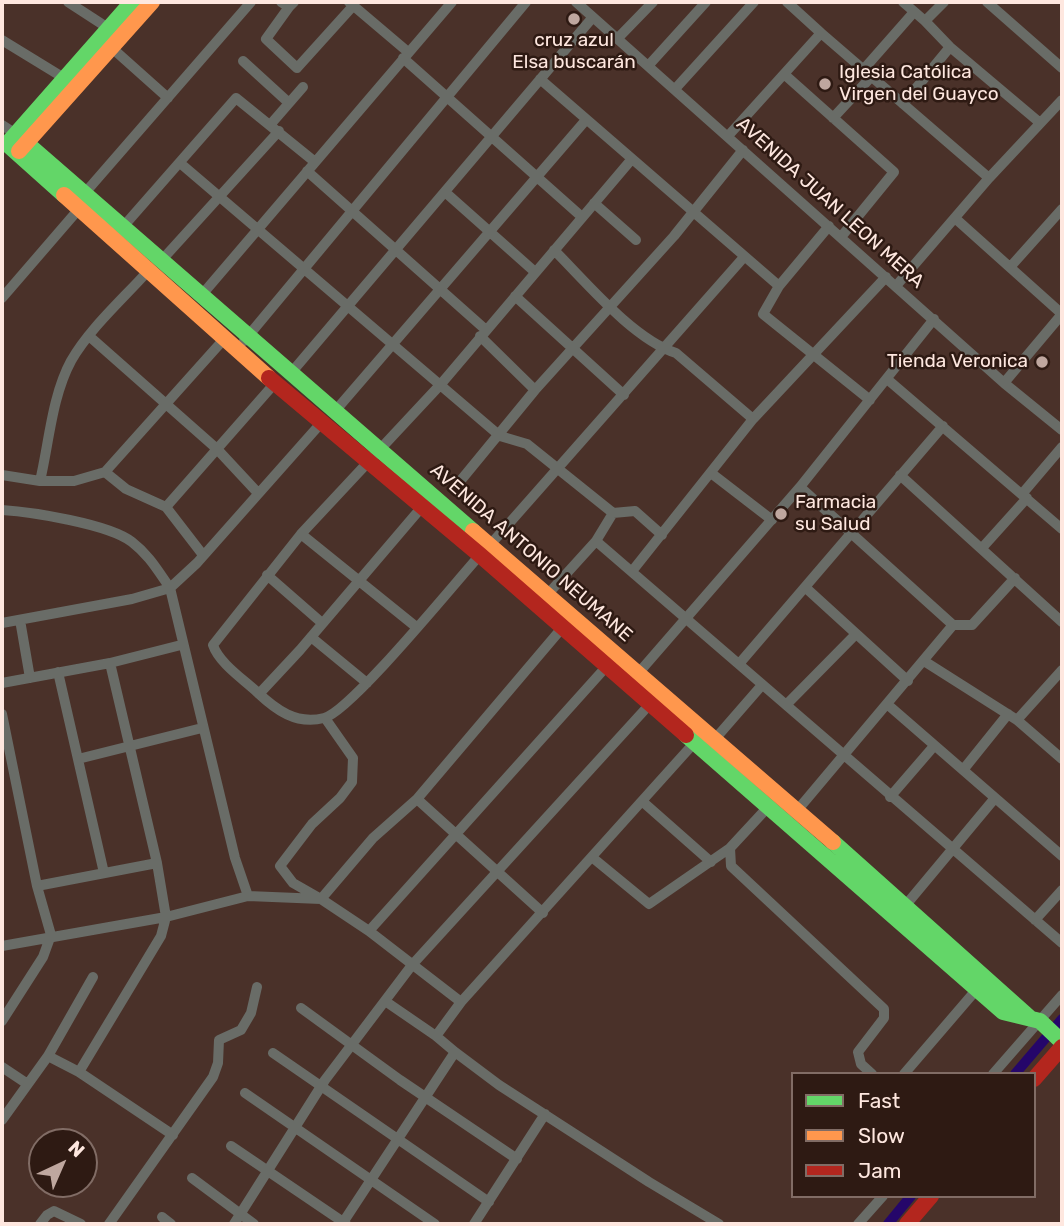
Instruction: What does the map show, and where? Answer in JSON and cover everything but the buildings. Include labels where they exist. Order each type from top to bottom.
[{"type":"street","points":[[68,2],[108,28]]},
{"type":"street","points":[[14,143],[64,78],[132,2]]},
{"type":"street","points":[[14,143],[112,48],[152,2]]},
{"type":"street","points":[[2,296],[251,2]]},
{"type":"street","points":[[200,297],[450,2]]},
{"type":"street","points":[[2,475],[40,481],[74,481],[105,472],[165,405],[236,341],[306,269],[526,2]]},
{"type":"street","name":"AVENIDA JUAN LEON MERA","points":[[576,2],[1004,383],[1062,430]]},
{"type":"street","points":[[618,38],[653,2]]},
{"type":"street","points":[[675,89],[754,2]]},
{"type":"street","points":[[787,2],[989,178]]},
{"type":"street","points":[[903,2],[950,47],[1039,122]]},
{"type":"street","points":[[925,21],[944,2]]},
{"type":"street","points":[[987,2],[1062,68]]},
{"type":"street","points":[[648,66],[703,3]]},
{"type":"street","points":[[288,4],[266,39],[296,68],[351,4],[448,97],[582,217]]},
{"type":"street","points":[[833,118],[914,12]]},
{"type":"street","points":[[291,373],[593,17]]},
{"type":"street","points":[[728,136],[821,33]]},
{"type":"street","points":[[2,40],[64,78]]},
{"type":"street","points":[[903,104],[950,47]]},
{"type":"street","points":[[112,48],[168,98]]},
{"type":"street","points":[[243,61],[289,103]]},
{"type":"street","points":[[784,74],[895,175],[841,237]]},
{"type":"street","points":[[540,79],[585,121],[779,286]]},
{"type":"street","points":[[40,481],[62,384],[71,361],[89,335],[220,197],[275,128],[289,103],[303,87]]},
{"type":"street","points":[[122,228],[236,98],[275,128],[396,251],[443,289],[535,390]]},
{"type":"street","points":[[896,286],[989,178],[1062,100]]},
{"type":"street","points":[[336,411],[585,121]]},
{"type":"street","name":"AVENIDA ANTONIO NEUMANE","points":[[2,125],[14,143],[236,341],[291,373],[336,411],[421,508],[547,595],[633,679],[715,738],[1062,1043]]},
{"type":"street","points":[[457,485],[500,436],[535,390],[693,212],[743,150]]},
{"type":"street","points":[[631,160],[440,384],[301,534],[213,645],[223,659],[259,694],[292,718],[325,718],[354,699],[415,626],[559,470],[744,257]]},
{"type":"street","points":[[180,163],[500,436],[527,444],[613,513],[635,511],[662,535]]},
{"type":"street","points":[[445,192],[535,272]]},
{"type":"street","name":"AVENIDA ANTONIO NEUMANE","points":[[81,202],[122,228],[154,266],[200,297],[275,383],[322,422],[374,456],[485,550],[562,628],[606,667],[633,679],[650,704],[976,989],[1003,1012],[1037,1021]]},
{"type":"street","points":[[594,203],[636,240]]},
{"type":"street","points":[[1012,265],[1062,209]]},
{"type":"street","points":[[956,219],[1012,265],[1062,314],[1004,383]]},
{"type":"street","points":[[829,226],[779,286],[763,314],[870,400]]},
{"type":"street","points":[[554,250],[611,306],[662,350],[676,353],[753,419]]},
{"type":"street","points":[[633,570],[753,419],[812,353],[863,305],[886,277]]},
{"type":"street","points":[[515,296],[574,346],[624,395]]},
{"type":"street","points":[[633,679],[800,487],[934,319]]},
{"type":"street","points":[[89,335],[216,449],[257,492]]},
{"type":"street","points":[[887,379],[1062,529]]},
{"type":"street","points":[[166,507],[275,383]]},
{"type":"street","points":[[2,623],[132,599],[170,588],[322,422]]},
{"type":"street","points":[[739,664],[943,426]]},
{"type":"street","points":[[982,548],[1062,447]]},
{"type":"street","points":[[105,472],[127,489],[166,507],[203,555]]},
{"type":"street","points":[[711,473],[772,520]]},
{"type":"street","points":[[901,475],[1062,622]]},
{"type":"street","points":[[800,487],[953,625],[972,625],[1016,579]]},
{"type":"street","points":[[259,694],[421,508]]},
{"type":"street","points":[[2,510],[25,512],[87,526],[130,540],[148,556],[170,588],[181,645],[234,858],[248,896]]},
{"type":"street","points":[[547,595],[596,541],[613,513]]},
{"type":"street","points":[[301,534],[415,626]]},
{"type":"street","points":[[596,541],[633,570],[890,797],[1062,943]]},
{"type":"street","points":[[267,575],[322,623]]},
{"type":"street","points":[[806,588],[908,681]]},
{"type":"street","points":[[19,620],[30,678]]},
{"type":"street","points":[[787,824],[953,625]]},
{"type":"street","points":[[321,900],[373,838],[417,799],[562,628]]},
{"type":"street","points":[[786,705],[856,634]]},
{"type":"street","points":[[311,637],[367,683]]},
{"type":"street","points":[[2,683],[110,663],[181,645]]},
{"type":"street","points":[[923,662],[1013,717],[1062,759]]},
{"type":"street","points":[[79,1072],[160,936],[166,917],[157,863],[110,663]]},
{"type":"street","points":[[369,931],[606,667]]},
{"type":"street","points":[[963,770],[1062,670]]},
{"type":"street","points":[[58,673],[104,873]]},
{"type":"street","points":[[715,738],[762,685]]},
{"type":"street","points":[[237,1220],[321,1086],[412,965],[650,704]]},
{"type":"street","points":[[887,705],[1062,856]]},
{"type":"street","points":[[2,714],[7,770],[51,935],[43,957],[2,1021]]},
{"type":"street","points":[[325,718],[353,758],[352,782],[340,799],[312,824],[280,866],[293,883],[369,931],[461,1002]]},
{"type":"street","points":[[78,759],[202,728]]},
{"type":"street","points":[[436,1036],[461,1002],[695,742]]},
{"type":"street","points":[[890,797],[934,746]]},
{"type":"street","points":[[905,906],[995,798]]},
{"type":"street","points":[[417,799],[543,913]]},
{"type":"street","points":[[643,802],[711,862]]},
{"type":"street","points":[[593,858],[649,904],[730,848],[768,807]]},
{"type":"street","points":[[730,848],[733,871],[884,1009],[884,1018],[858,1052],[861,1065],[870,1072]]},
{"type":"street","points":[[37,886],[157,863]]},
{"type":"street","points":[[1035,920],[1062,890]]},
{"type":"street","points":[[2,946],[51,935],[166,917],[248,896],[321,900]]},
{"type":"street","points":[[2,1121],[26,1083],[48,1056],[93,977]]},
{"type":"street","points":[[108,1224],[213,1077],[218,1063],[219,1040],[241,1030],[251,1013],[257,987]]},
{"type":"street","points":[[906,1072],[976,989]]},
{"type":"street","points":[[995,1072],[1062,995]]},
{"type":"street","points":[[385,1001],[545,1114],[703,1220],[719,1224]]},
{"type":"street","points":[[302,1008],[351,1046],[517,1159]]},
{"type":"street","points":[[1036,1076],[1062,1043]]},
{"type":"street","points":[[231,1146],[344,1224],[455,1052]]},
{"type":"street","points":[[273,1053],[489,1202]]},
{"type":"street","points":[[48,1056],[79,1072],[173,1135]]},
{"type":"street","points":[[2,1067],[26,1083]]},
{"type":"street","points":[[245,1093],[435,1224]]},
{"type":"street","points":[[474,1224],[545,1114]]},
{"type":"street","points":[[192,1178],[237,1220],[254,1224]]},
{"type":"street","points":[[858,1224],[881,1198]]},
{"type":"street","points":[[907,1224],[929,1198]]},
{"type":"street","points":[[40,1224],[47,1214],[54,1211],[81,1224]]},
{"type":"waterway","points":[[1017,1072],[1062,1019]]},
{"type":"waterway","points":[[888,1224],[909,1198]]},
{"type":"traffic: fast","points":[[64,195],[7,144],[132,2]]},
{"type":"traffic: fast","points":[[16,134],[473,531]]},
{"type":"traffic: fast","points":[[686,735],[1003,1012],[1040,1021],[1062,1042]]},
{"type":"traffic: fast","points":[[833,842],[1030,1018]]},
{"type":"traffic: slow","points":[[19,151],[152,2]]},
{"type":"traffic: slow","points":[[64,195],[269,378]]},
{"type":"traffic: slow","points":[[473,531],[833,842]]},
{"type":"traffic: jam","points":[[269,378],[480,555],[686,735]]},
{"type":"traffic: jam","points":[[1036,1077],[1062,1047]]},
{"type":"traffic: jam","points":[[907,1224],[929,1198]]},
{"type":"place","name":"cruz azul Elsa buscarán","points":[[574,19]]},
{"type":"place","name":"Iglesia Católica Virgen del Guayco","points":[[825,84]]},
{"type":"place","name":"Tienda Veronica","points":[[1042,362]]},
{"type":"place","name":"Farmacia su Salud","points":[[781,514]]}]
